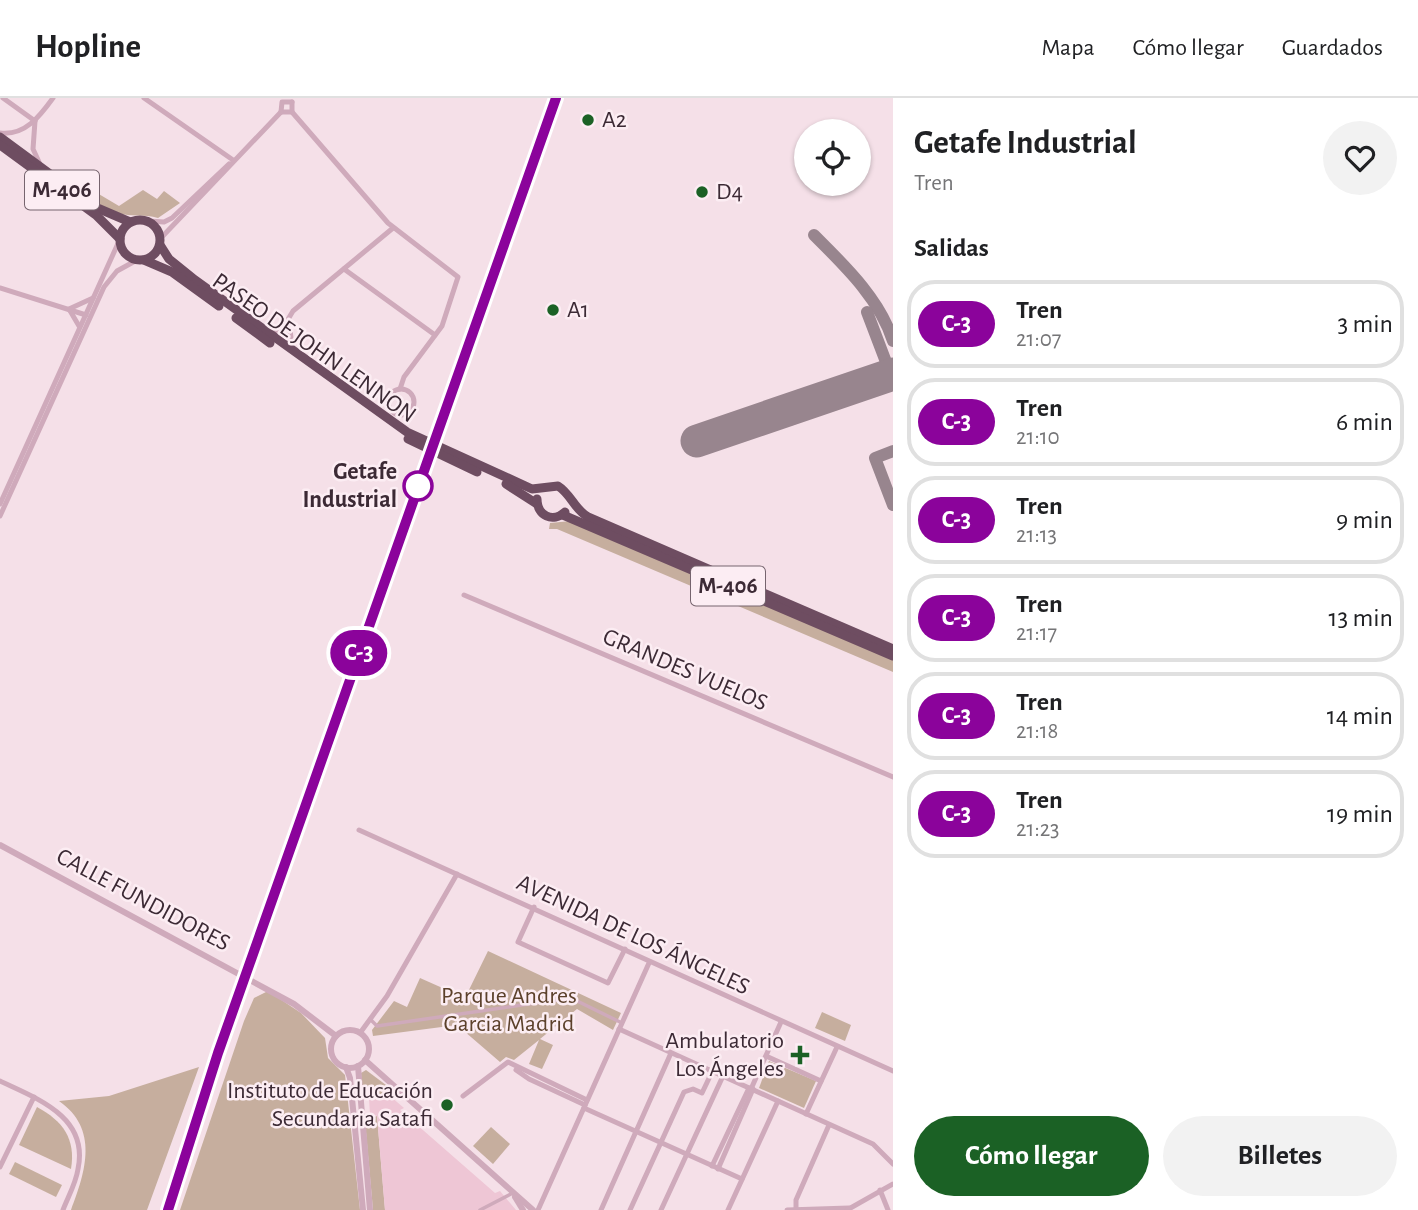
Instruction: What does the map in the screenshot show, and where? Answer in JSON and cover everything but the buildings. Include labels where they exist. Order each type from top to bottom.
[{"type":"highway","name":"M-406","points":[[0,135],[104,213],[130,222],[148,221],[158,230],[160,242]]},
{"type":"highway","name":"M-406","points":[[0,145],[96,215],[120,239],[125,253],[140,260]]},
{"type":"highway","name":"M-406","points":[[120,239],[124,228],[130,222]]},
{"type":"highway","points":[[140,260],[155,254],[160,242]]},
{"type":"highway","name":"PASEO DE JOHN LENNON","points":[[160,242],[178,267],[343,392]]},
{"type":"highway","name":"PASEO DE JOHN LENNON","points":[[140,260],[177,275],[422,447],[514,484],[543,489]]},
{"type":"highway","name":"PASEO DE JOHN LENNON","points":[[514,484],[537,505]]},
{"type":"highway","name":"M-406","points":[[543,489],[558,486],[577,510],[588,517],[893,649]]},
{"type":"highway","points":[[537,505],[543,489]]},
{"type":"highway","points":[[563,515],[569,498]]},
{"type":"highway","name":"M-406","points":[[537,505],[546,516],[554,518],[563,515],[893,656]]},
{"type":"street","points":[[3,98],[35,121]]},
{"type":"street","points":[[0,135],[10,134],[35,121],[53,98]]},
{"type":"street","points":[[144,98],[231,162]]},
{"type":"street","points":[[148,221],[164,222],[172,218],[281,111],[281,99],[294,100],[292,112]]},
{"type":"street","points":[[281,111],[292,112],[393,228],[458,277],[445,319],[404,377],[400,389]]},
{"type":"street","points":[[35,121],[33,149],[36,159],[48,172]]},
{"type":"street","points":[[160,242],[231,162]]},
{"type":"street","points":[[261,329],[282,331],[293,311],[393,228]]},
{"type":"street","points":[[0,516],[120,239]]},
{"type":"street","points":[[0,504],[79,326],[110,277],[140,260]]},
{"type":"street","points":[[344,269],[435,335]]},
{"type":"street","points":[[0,288],[87,315]]},
{"type":"street","points":[[69,309],[93,298]]},
{"type":"street","points":[[69,309],[79,326]]},
{"type":"street","points":[[289,318],[290,343],[298,356]]},
{"type":"street","points":[[400,389],[412,394],[415,401],[412,410],[401,415],[393,412],[388,400],[392,392],[400,389]]},
{"type":"street","name":"GRANDES VUELOS","points":[[464,595],[893,777]]},
{"type":"street","name":"AVENIDA DE LOS ÁNGELES","points":[[359,830],[893,1071]]},
{"type":"street","name":"CALLE FUNDIDORES","points":[[0,845],[294,1004],[336,1036]]},
{"type":"street","points":[[360,1032],[387,996],[457,874]]},
{"type":"street","points":[[534,907],[518,942],[608,983],[625,949]]},
{"type":"street","points":[[361,1063],[536,1210],[649,963]]},
{"type":"street","points":[[370,1019],[377,1026],[571,998],[671,1053],[873,1144],[893,1164]]},
{"type":"street","points":[[715,1167],[781,1022]]},
{"type":"street","points":[[363,1210],[350,1078],[345,1067],[332,1055],[332,1044],[336,1036],[349,1030],[360,1032],[369,1047],[361,1063],[370,1210]]},
{"type":"street","points":[[806,1114],[837,1046]]},
{"type":"street","points":[[601,1210],[671,1053]]},
{"type":"street","points":[[766,1056],[821,1081]]},
{"type":"street","points":[[463,1096],[508,1062],[636,1132],[742,1179]]},
{"type":"street","points":[[345,1067],[361,1063]]},
{"type":"street","points":[[630,1210],[684,1092],[693,1089],[702,1093],[712,1072]]},
{"type":"street","points":[[662,1210],[723,1076]]},
{"type":"street","points":[[0,1081],[54,1107],[68,1121],[76,1136],[80,1154],[78,1171],[64,1210]]},
{"type":"street","points":[[0,1167],[34,1097]]},
{"type":"street","points":[[728,1210],[778,1101]]},
{"type":"street","points":[[796,1209],[796,1200],[829,1125]]},
{"type":"street","points":[[787,1210],[848,1209],[893,1184]]},
{"type":"street","points":[[880,1190],[888,1210]]},
{"type":"street","points":[[480,1210],[513,1193]]},
{"type":"street","points":[[513,1193],[523,1210]]},
{"type":"green space","points":[[92,190],[119,206],[143,190],[157,199],[164,191],[180,203],[158,218],[123,214],[110,210],[87,196]]},
{"type":"green space","points":[[571,521],[893,660],[893,672],[557,529],[549,529],[550,523]]},
{"type":"green space","name":"Parque Andres Garcia Madrid","points":[[488,951],[621,1013],[613,1030],[577,1009],[540,1039],[553,1045],[542,1069],[529,1064],[539,1040],[514,1060],[506,1057],[500,1062],[457,1025],[373,1036],[372,1030],[394,1001],[407,1007],[420,978],[465,998]]},
{"type":"green space","points":[[268,991],[301,1013],[325,1038],[328,1058],[345,1075],[360,1210],[180,1210],[244,1021],[254,998]]},
{"type":"green space","points":[[822,1012],[851,1025],[845,1041],[815,1028]]},
{"type":"green space","points":[[769,1061],[816,1081],[804,1108],[759,1088]]},
{"type":"green space","points":[[199,1067],[147,1210],[71,1210],[81,1180],[86,1151],[80,1124],[72,1112],[59,1101],[109,1096]]},
{"type":"green space","points":[[366,1070],[394,1091],[390,1096],[363,1100],[361,1073]]},
{"type":"green space","points":[[37,1107],[54,1118],[66,1132],[71,1149],[71,1169],[19,1145]]},
{"type":"green space","points":[[377,1116],[385,1210],[373,1210],[365,1121]]},
{"type":"green space","points":[[491,1127],[510,1144],[493,1164],[473,1146]]},
{"type":"green space","points":[[15,1162],[62,1185],[56,1197],[9,1174]]},
{"type":"shaded area","points":[[390,1096],[404,1108],[400,1110],[495,1193],[500,1191],[516,1210],[385,1210],[377,1116],[370,1114],[369,1099]]},
{"type":"taxiway","points":[[814,235],[870,297],[893,341]]},
{"type":"taxiway","points":[[867,312],[891,375]]},
{"type":"taxiway","points":[[893,451],[875,458],[893,505]]},
{"type":"runway","points":[[697,441],[893,374]]},
{"type":"railway","points":[[168,1210],[218,1053],[556,98]]},
{"type":"train","name":"C-3","points":[[168,1210],[218,1053],[556,98]]},
{"type":"place","name":"A2","points":[[588,120]]},
{"type":"place","name":"D4","points":[[702,192]]},
{"type":"place","name":"A1","points":[[553,310]]},
{"type":"place","name":"Getafe Industrial","points":[[418,486]]},
{"type":"place","name":"Ambulatorio Los Ángeles","points":[[800,1055]]},
{"type":"place","name":"Instituto de Educación Secundaria Satafi","points":[[447,1105]]}]
